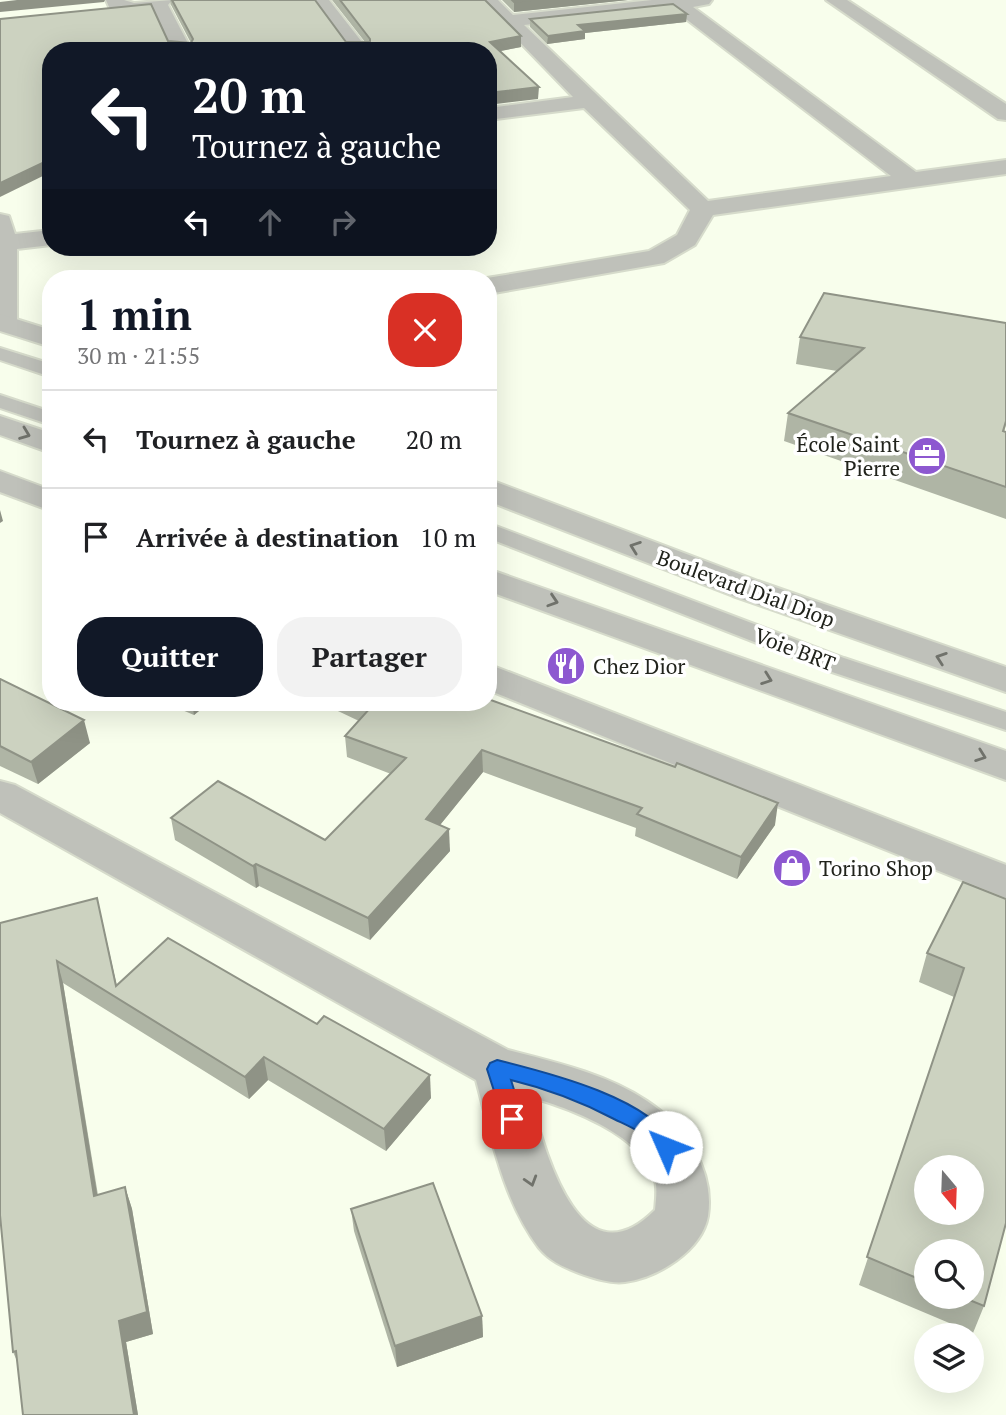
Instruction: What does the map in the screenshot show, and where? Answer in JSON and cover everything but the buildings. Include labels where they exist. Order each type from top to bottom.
[{"type":"street","points":[[319,0],[352,42]]},
{"type":"street","points":[[488,0],[589,102],[704,209]]},
{"type":"street","points":[[509,21],[705,0]]},
{"type":"street","points":[[835,0],[1006,114]]},
{"type":"street","points":[[96,10],[118,4],[141,9],[161,2],[178,42]]},
{"type":"street","points":[[677,3],[911,180]]},
{"type":"street","points":[[497,113],[589,102]]},
{"type":"street","points":[[704,209],[1006,167]]},
{"type":"street","points":[[497,284],[655,258],[680,247],[694,233],[704,209]]},
{"type":"street","points":[[42,236],[2,232],[1,323],[42,336]]},
{"type":"street","points":[[0,425],[42,441]]},
{"type":"street","points":[[0,481],[42,497]]},
{"type":"street","name":"Boulevard Dial Diop","points":[[497,493],[584,528],[864,632],[1006,680]]},
{"type":"street","points":[[497,582],[1006,766]]},
{"type":"street","points":[[497,680],[1006,882]]},
{"type":"street","points":[[0,794],[497,1069]]},
{"type":"lane","points":[[0,354],[42,368]]},
{"type":"lane","points":[[0,401],[42,416]]},
{"type":"lane","name":"Voie BRT","points":[[497,534],[835,664],[1006,721]]},
{"type":"lane","name":"Voie BRT","points":[[497,550],[587,570]]},
{"type":"place","name":"École Saint Pierre","points":[[927,456]]},
{"type":"place","name":"Chez Dior","points":[[566,666]]},
{"type":"place","name":"Torino Shop","points":[[792,868]]},
{"type":"route","points":[[512,1119],[497,1069],[556,1083],[596,1100],[645,1125],[666,1147]]}]
